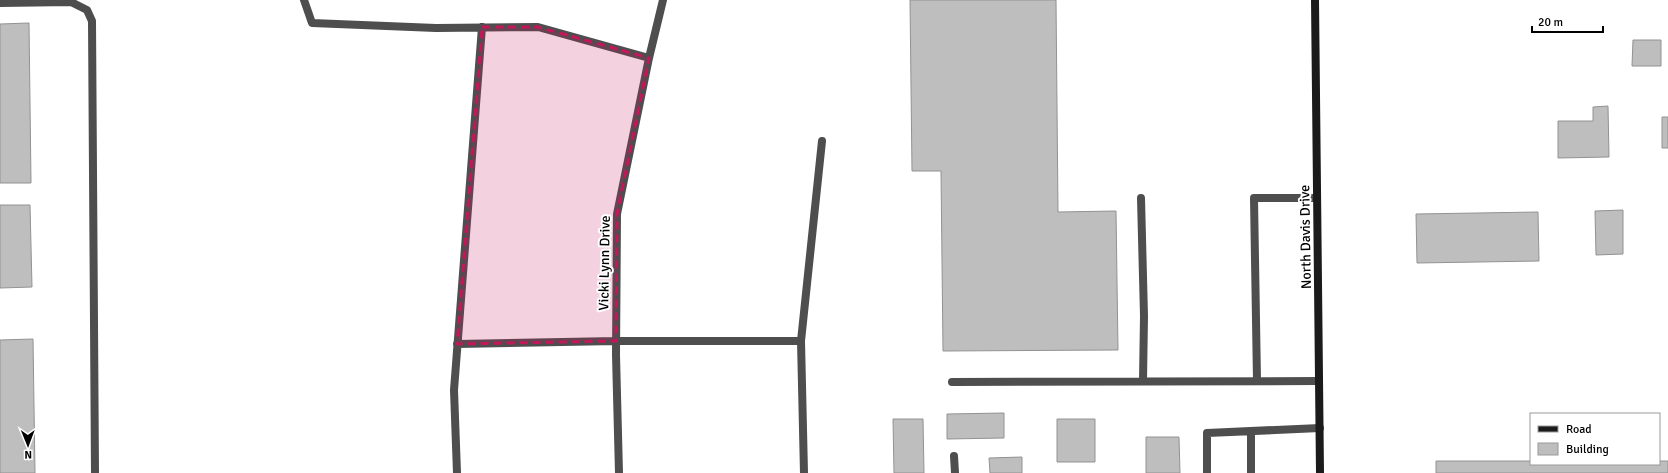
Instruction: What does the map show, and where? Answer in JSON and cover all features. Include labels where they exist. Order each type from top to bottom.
[{"type":"main road","name":"North Davis Drive","points":[[1315,0],[1320,473]]},
{"type":"street","points":[[304,0],[312,23],[436,28],[538,27],[649,58]]},
{"type":"street","name":"Vicki Lynn Drive","points":[[619,473],[616,342],[617,214],[649,58],[663,0]]},
{"type":"street","points":[[0,3],[71,2],[87,10],[92,21],[95,473]]},
{"type":"street","points":[[457,473],[454,390],[482,27]]},
{"type":"street","points":[[804,473],[801,341],[822,141]]},
{"type":"street","points":[[1141,198],[1144,316],[1143,381]]},
{"type":"street","points":[[1257,381],[1254,198],[1317,198]]},
{"type":"street","points":[[457,344],[801,341]]},
{"type":"street","points":[[952,382],[1319,381]]},
{"type":"street","points":[[1207,473],[1207,433],[1320,428]]},
{"type":"street","points":[[1251,431],[1251,473]]},
{"type":"street","points":[[954,456],[955,473]]},
{"type":"highlighted area","points":[[482,27],[538,27],[649,58],[617,214],[616,341],[457,344]]},
{"type":"building","points":[[910,0],[1056,0],[1058,212],[1116,211],[1118,350],[943,351],[941,171],[912,171]]},
{"type":"building","points":[[29,23],[31,183],[0,183],[0,24]]},
{"type":"building","points":[[1633,40],[1661,40],[1661,66],[1632,66]]},
{"type":"building","points":[[1608,106],[1609,157],[1558,158],[1558,121],[1593,121],[1593,107]]},
{"type":"building","points":[[1662,117],[1668,117],[1668,148],[1662,148]]},
{"type":"building","points":[[0,205],[30,205],[32,287],[0,288]]},
{"type":"building","points":[[1623,210],[1623,254],[1596,255],[1595,211]]},
{"type":"building","points":[[1538,212],[1539,261],[1417,263],[1416,214]]},
{"type":"building","points":[[33,339],[35,473],[0,473],[0,340]]},
{"type":"building","points":[[1004,413],[1004,438],[947,439],[947,414]]},
{"type":"building","points":[[893,419],[923,419],[924,473],[894,473]]},
{"type":"building","points":[[1057,419],[1095,419],[1095,462],[1057,462]]},
{"type":"building","points":[[1146,437],[1179,437],[1180,473],[1146,473]]},
{"type":"building","points":[[1022,457],[1022,473],[990,473],[989,458]]},
{"type":"building","points":[[1436,461],[1530,461],[1530,465],[1660,465],[1660,461],[1668,461],[1668,473],[1436,473]]}]
